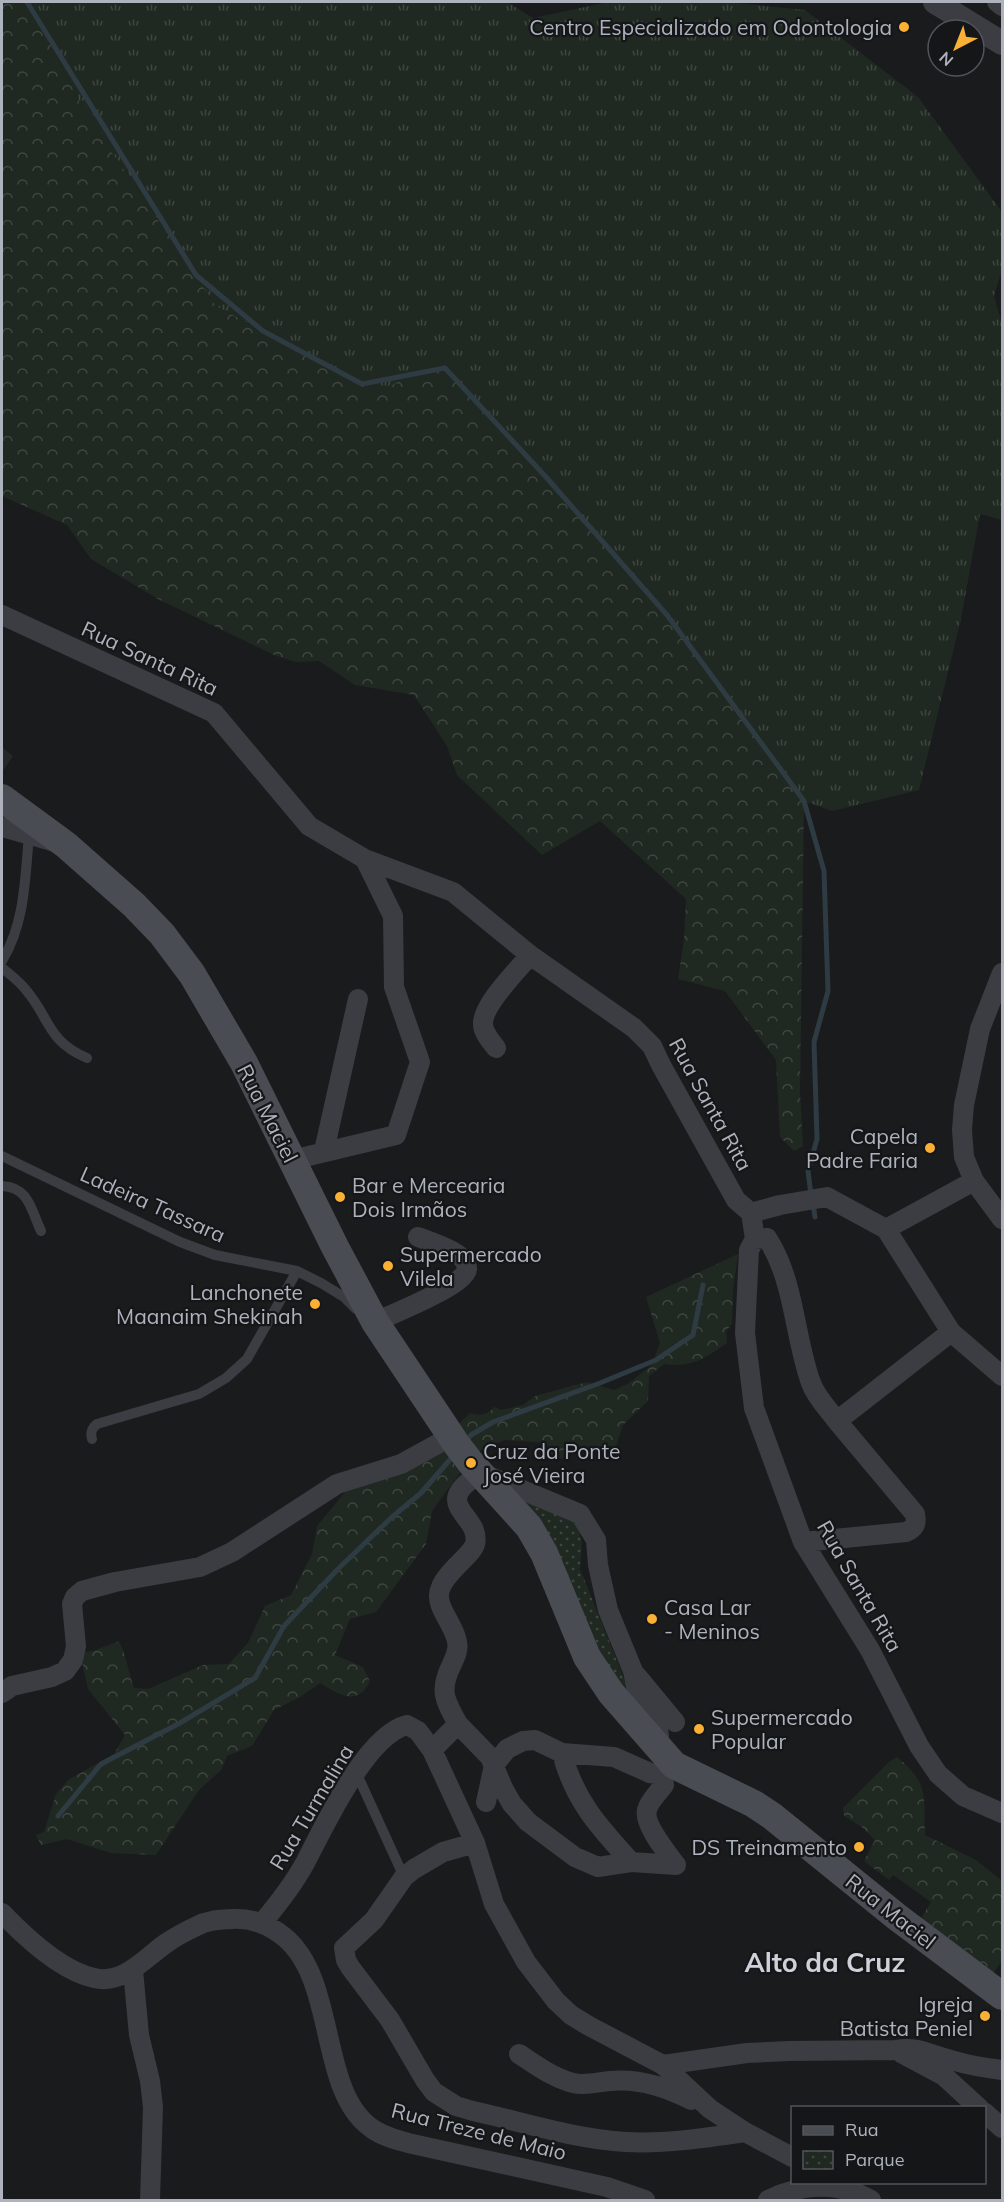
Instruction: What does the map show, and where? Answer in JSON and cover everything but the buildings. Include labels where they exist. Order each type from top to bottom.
[{"type":"main road","name":"Rua Maciel","points":[[2,798],[66,845],[134,905],[162,934],[192,974],[244,1063],[335,1247],[378,1327],[465,1454],[529,1527],[544,1553],[587,1657],[611,1693],[665,1764],[754,1804],[772,1816],[897,1917],[1002,1996]]},
{"type":"street","points":[[934,2],[1002,43]]},
{"type":"street","points":[[997,2],[1002,6]]},
{"type":"street","name":"Rua Santa Rita","points":[[2,615],[214,713],[309,826],[365,859],[453,892],[530,956],[634,1028],[652,1046],[736,1200],[751,1213],[755,1239],[749,1250],[745,1333],[754,1408],[803,1542],[870,1650],[919,1746],[938,1774],[963,1796],[1002,1813]]},
{"type":"street","points":[[2,827],[66,845]]},
{"type":"street","points":[[292,1160],[396,1134],[420,1062],[394,987],[393,916],[365,859]]},
{"type":"street","points":[[496,1048],[482,1026],[483,1017],[497,995],[530,956]]},
{"type":"street","points":[[1002,973],[980,1029],[964,1105],[962,1130],[964,1157],[974,1181],[1002,1219]]},
{"type":"street","points":[[324,1151],[358,999]]},
{"type":"street","points":[[886,1229],[974,1181]]},
{"type":"street","points":[[751,1213],[780,1205],[827,1197],[886,1229],[951,1332],[1002,1376]]},
{"type":"street","points":[[378,1327],[453,1285],[466,1273],[467,1268],[464,1262],[450,1249],[418,1237]]},
{"type":"street","points":[[755,1239],[767,1238],[775,1250],[792,1304],[811,1384],[837,1421],[915,1514],[916,1522],[913,1528],[906,1532],[803,1542]]},
{"type":"street","points":[[837,1421],[951,1332]]},
{"type":"street","points":[[2,1693],[12,1686],[52,1677],[65,1671],[73,1660],[76,1646],[72,1604],[75,1597],[82,1591],[115,1582],[200,1567],[232,1552],[337,1484],[400,1464],[465,1454],[580,1514],[596,1540],[598,1565],[608,1610],[633,1671],[641,1702],[658,1729],[665,1764],[664,1785],[647,1810],[647,1818],[676,1866],[631,1862],[598,1867],[557,1846],[528,1822],[512,1804],[484,1749],[458,1724],[445,1698],[443,1687],[457,1653],[458,1644],[438,1598],[440,1588],[448,1575],[475,1545],[475,1536],[460,1510],[457,1499],[465,1454]]},
{"type":"street","points":[[633,1671],[675,1722]]},
{"type":"street","points":[[458,1724],[432,1750],[475,1843],[495,1904],[526,1962],[556,2001],[571,2015],[663,2065],[710,2109]]},
{"type":"street","name":"Rua Turmalina","points":[[262,1923],[288,1892],[326,1821],[356,1772],[378,1745],[400,1727],[407,1725],[413,1726],[425,1738],[432,1750]]},
{"type":"street","points":[[486,1802],[494,1765],[507,1749],[523,1741],[535,1740],[561,1753],[614,1757],[650,1773],[665,1764]]},
{"type":"street","points":[[561,1753],[567,1776],[582,1803],[631,1862]]},
{"type":"street","points":[[475,1843],[443,1852],[404,1877],[375,1920],[346,1945],[343,1952],[359,1982],[402,2038],[425,2080],[444,2099],[456,2106],[580,2136],[624,2142],[695,2140],[745,2132]]},
{"type":"street","name":"Rua Treze de Maio","points":[[2,1913],[26,1939],[70,1968],[95,1979],[111,1978],[133,1970],[166,1943],[211,1920],[239,1919],[262,1923],[281,1934],[300,1954],[313,1980],[342,2084],[358,2116],[370,2127],[385,2136],[408,2143],[607,2187],[645,2200]]},
{"type":"street","points":[[133,1970],[139,2035],[150,2082],[153,2107],[150,2200]]},
{"type":"street","points":[[663,2065],[768,2052],[907,2048],[918,2049],[975,2066],[1002,2070]]},
{"type":"street","points":[[896,2050],[945,2076],[977,2106]]},
{"type":"street","points":[[519,2054],[544,2070],[575,2084],[612,2080],[636,2081],[660,2086],[710,2109],[745,2132],[791,2156]]},
{"type":"street","points":[[986,2114],[1002,2128]]},
{"type":"street","points":[[768,2200],[813,2186],[843,2186],[871,2200]]},
{"type":"lane","points":[[2,961],[17,932],[29,835]]},
{"type":"lane","points":[[2,968],[28,991],[47,1026],[61,1042],[87,1058]]},
{"type":"lane","name":"Ladeira Tassara","points":[[2,1156],[180,1242],[215,1255],[297,1271],[344,1297],[378,1327]]},
{"type":"lane","points":[[2,1186],[12,1186],[23,1193],[41,1231]]},
{"type":"lane","points":[[92,1439],[90,1434],[92,1428],[98,1424],[199,1394],[226,1378],[247,1359],[297,1271]]},
{"type":"lane","points":[[356,1772],[404,1877]]},
{"type":"shaded area","points":[[2,747],[13,756],[2,772]]},
{"type":"green space","points":[[2,2],[29,2],[84,111],[216,306],[377,393],[438,361],[642,581],[804,801],[800,1091],[803,1146],[794,1151],[780,1137],[776,1060],[725,991],[678,979],[684,939],[686,899],[600,821],[542,855],[457,775],[447,746],[414,695],[355,685],[319,661],[296,662],[274,655],[158,599],[91,559],[67,525],[2,496]]},
{"type":"green space","points":[[29,2],[507,2],[533,18],[609,2],[726,2],[805,10],[918,97],[1002,212],[1002,269],[994,296],[1002,324],[1002,520],[980,514],[961,619],[919,790],[832,811],[804,801],[642,581],[377,393],[216,306],[84,111]]},
{"type":"green space","points":[[738,1254],[733,1290],[732,1324],[726,1331],[727,1343],[698,1361],[683,1365],[664,1364],[649,1376],[648,1401],[623,1425],[616,1446],[605,1452],[570,1448],[562,1459],[551,1454],[546,1443],[505,1440],[474,1453],[456,1427],[470,1413],[484,1414],[494,1407],[501,1410],[523,1405],[535,1396],[587,1382],[614,1390],[629,1383],[652,1365],[660,1343],[646,1297]]},
{"type":"green space","points":[[447,1448],[462,1470],[432,1511],[426,1544],[376,1612],[350,1619],[335,1655],[363,1667],[370,1681],[360,1694],[348,1696],[320,1683],[300,1697],[274,1710],[252,1746],[227,1756],[222,1769],[199,1790],[156,1855],[111,1853],[67,1839],[41,1845],[36,1835],[44,1832],[56,1794],[68,1780],[114,1754],[125,1735],[88,1689],[80,1653],[96,1650],[119,1641],[134,1688],[148,1689],[203,1665],[229,1664],[248,1643],[265,1606],[291,1595],[312,1554],[317,1526],[351,1485]]},
{"type":"green space","points":[[510,1485],[559,1506],[578,1526],[582,1543],[580,1569],[636,1708],[607,1670]]},
{"type":"green space","points":[[897,1757],[920,1783],[924,1801],[925,1835],[976,1860],[1002,1881],[1002,1960],[991,1977],[918,1923],[931,1902],[893,1875],[889,1880],[864,1861],[875,1840],[862,1827],[844,1816],[843,1808],[889,1762]]},
{"type":"waterway","points":[[27,2],[196,275],[263,331],[362,384],[445,368],[546,477],[667,615],[804,801],[824,871],[828,991],[814,1042],[817,1139],[808,1171],[811,1195]]},
{"type":"waterway","points":[[813,1204],[815,1217]]},
{"type":"waterway","points":[[465,1442],[471,1435],[493,1422],[656,1360],[693,1335],[703,1285]]},
{"type":"waterway","points":[[58,1816],[101,1764],[180,1723],[255,1678],[284,1626],[339,1568],[392,1517],[421,1493],[454,1455]]},
{"type":"place","name":"Centro Especializado em Odontologia","points":[[904,27]]},
{"type":"place","name":"Capela Padre Faria","points":[[930,1148]]},
{"type":"place","name":"Bar e Mercearia Dois Irmãos","points":[[340,1197]]},
{"type":"place","name":"Supermercado Vilela","points":[[388,1266]]},
{"type":"place","name":"Lanchonete Maanaim Shekinah","points":[[315,1304]]},
{"type":"place","name":"Cruz da Ponte José Vieira","points":[[471,1463]]},
{"type":"place","name":"Casa Lar - Meninos","points":[[652,1619]]},
{"type":"place","name":"Supermercado Popular","points":[[699,1729]]},
{"type":"place","name":"DS Treinamento","points":[[859,1847]]},
{"type":"place","name":"Igreja Batista Peniel","points":[[985,2016]]},
{"type":"district","name":"Alto da Cruz","points":[[825,1962]]}]
